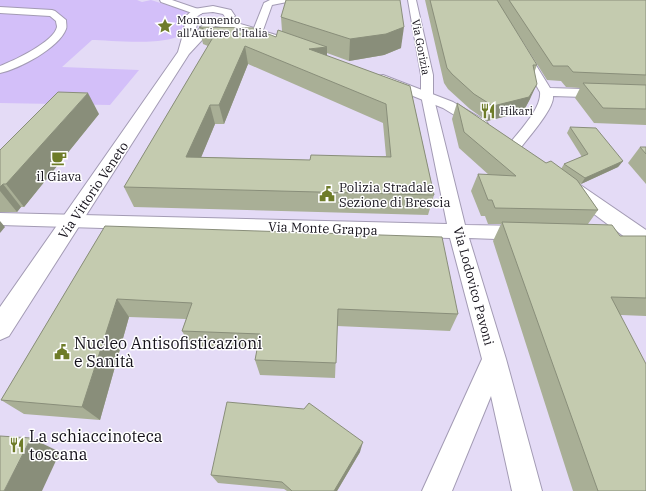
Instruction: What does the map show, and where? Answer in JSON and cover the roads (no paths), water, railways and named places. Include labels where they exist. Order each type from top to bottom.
[{"type":"street","points":[[164,0],[197,14],[215,9],[228,14],[241,27]]},
{"type":"street","points":[[197,14],[216,0]]},
{"type":"street","points":[[228,14],[227,6],[232,0]]},
{"type":"street","points":[[257,33],[268,3],[284,0]]},
{"type":"street","name":"Via Gorizia","points":[[412,0],[427,75],[427,95]]},
{"type":"street","points":[[0,10],[52,13],[59,16],[62,20],[60,31],[45,46],[24,60],[0,70]]},
{"type":"street","points":[[197,14],[199,23],[213,23],[241,27],[286,44]]},
{"type":"street","name":"Via Vittorio Veneto","points":[[184,52],[190,28],[197,14]]},
{"type":"street","name":"Via Vittorio Veneto","points":[[0,328],[184,52],[213,23],[226,20],[228,14]]},
{"type":"street","points":[[374,76],[427,95],[465,114],[509,144],[543,108],[547,99],[546,92],[515,39]]},
{"type":"street","points":[[546,92],[646,95]]},
{"type":"street","name":"Via Lodovico Pavoni","points":[[427,95],[458,232],[494,359],[528,491]]},
{"type":"street","points":[[558,178],[644,238]]},
{"type":"street","name":"Via Monte Grappa","points":[[0,219],[538,234]]},
{"type":"street","points":[[609,236],[644,238]]},
{"type":"street","name":"Via Lodovico Pavoni","points":[[437,491],[494,359]]},
{"type":"place","name":"Monumento all'Autiere d'Italia","points":[[165,26]]},
{"type":"place","name":"Hikari","points":[[488,111]]},
{"type":"place","name":"il Giava","points":[[59,158]]},
{"type":"place","name":"Polizia Stradale Sezione di Brescia","points":[[327,194]]},
{"type":"place","name":"Nucleo Antisofisticazioni e Sanità","points":[[62,352]]},
{"type":"place","name":"La schiaccinoteca toscana","points":[[17,445]]}]
